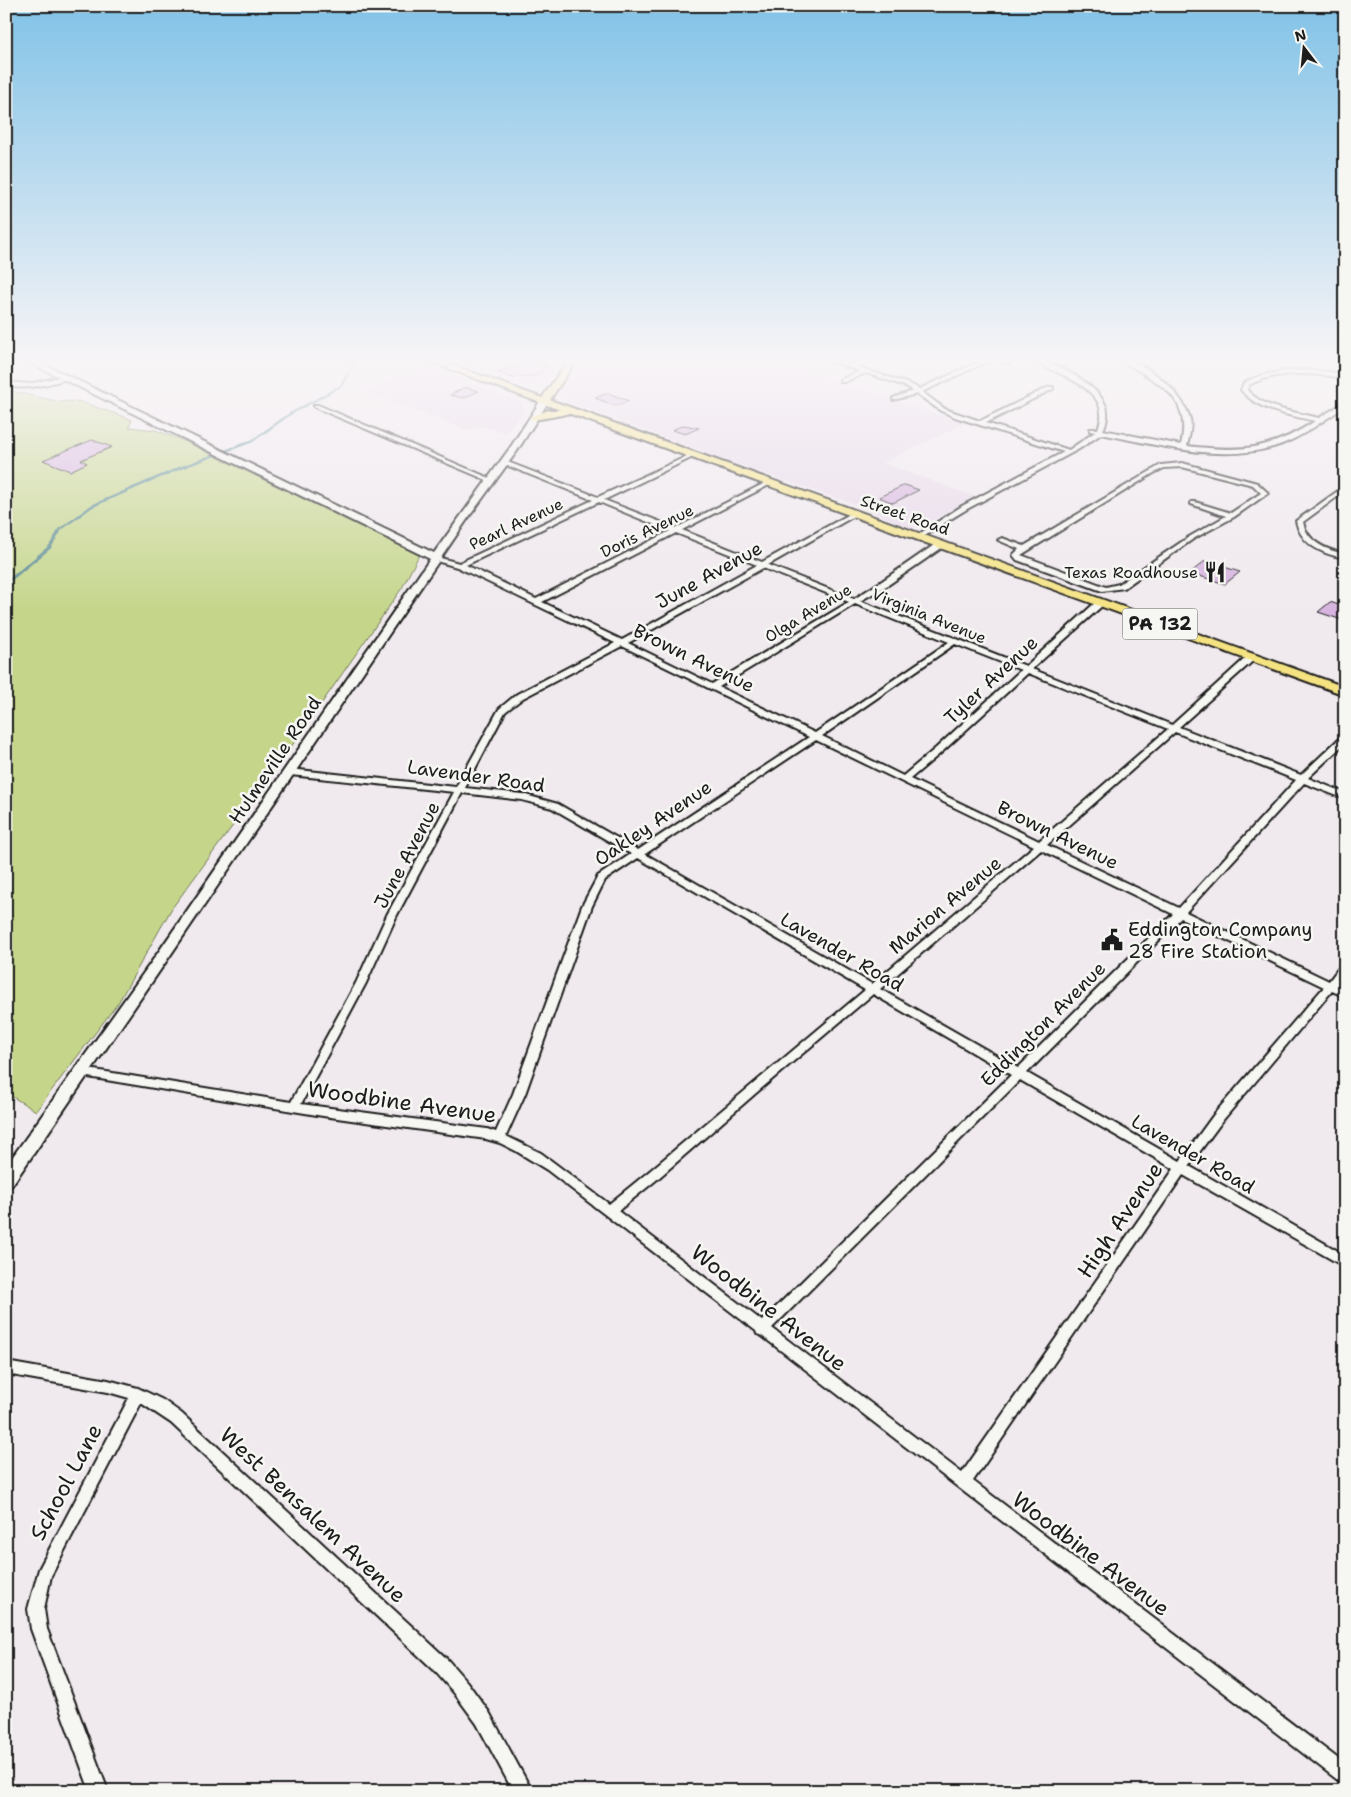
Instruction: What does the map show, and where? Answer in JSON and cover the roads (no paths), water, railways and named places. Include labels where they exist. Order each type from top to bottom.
[{"type":"main road","name":"Brown Avenue","points":[[198,443],[436,558]]},
{"type":"main road","name":"Hulmeville Road","points":[[6,1180],[516,443]]},
{"type":"main road","name":"Street Road","points":[[656,443],[1345,691]]},
{"type":"street","points":[[403,443],[490,480]]},
{"type":"street","points":[[1040,443],[1069,452]]},
{"type":"street","points":[[918,537],[1084,443]]},
{"type":"street","points":[[1165,443],[1224,451],[1270,447],[1280,443]]},
{"type":"street","name":"Pearl Avenue","points":[[460,565],[692,456]]},
{"type":"street","name":"Virginia Avenue","points":[[503,462],[1345,796]]},
{"type":"street","points":[[1182,465],[1202,468],[1255,484],[1265,493],[1232,516],[1191,538],[1121,586],[1113,589],[1096,586],[1020,558],[1017,555],[1024,548],[1164,466],[1182,465]]},
{"type":"street","name":"Doris Avenue","points":[[536,602],[769,483]]},
{"type":"street","points":[[1345,488],[1299,521],[1304,536],[1316,546],[1345,556]]},
{"type":"street","points":[[1192,503],[1232,516]]},
{"type":"street","name":"June Avenue","points":[[294,1108],[361,983],[392,915],[494,724],[509,704],[520,696],[622,643],[854,514]]},
{"type":"street","points":[[1002,540],[1024,548]]},
{"type":"street","name":"Olga Avenue","points":[[713,688],[916,563],[940,545]]},
{"type":"street","name":"Brown Avenue","points":[[436,558],[460,565],[1345,993]]},
{"type":"street","name":"Tyler Avenue","points":[[903,780],[939,750],[1025,669],[1100,603]]},
{"type":"street","name":"Oakley Avenue","points":[[500,1137],[519,1094],[596,884],[601,878],[815,737],[955,641]]},
{"type":"street","name":"Marion Avenue","points":[[609,1211],[651,1179],[738,1101],[1042,846],[1176,728],[1252,657]]},
{"type":"street","name":"Eddington Avenue","points":[[762,1330],[1180,913],[1302,779],[1345,738]]},
{"type":"street","name":"Lavender Road","points":[[290,772],[522,797],[546,803],[572,815],[1345,1262]]},
{"type":"street","name":"High Avenue","points":[[962,1482],[1062,1342],[1202,1138],[1227,1106],[1289,1038],[1345,968]]},
{"type":"street","name":"Woodbine Avenue","points":[[82,1072],[294,1108],[488,1134],[500,1137],[524,1148],[609,1211],[1345,1775]]},
{"type":"street","name":"West Bensalem Avenue","points":[[6,1368],[108,1386],[138,1394],[176,1418],[440,1664],[483,1718],[523,1791]]},
{"type":"street","name":"School Lane","points":[[99,1791],[39,1629],[36,1610],[44,1574],[138,1394]]},
{"type":"waterway","points":[[58,533],[92,506],[180,468],[247,443]]},
{"type":"waterway","points":[[6,583],[50,547],[59,532]]},
{"type":"place","name":"Texas Roadhouse","points":[[1215,572]]},
{"type":"place","name":"Eddington Company 28 Fire Station","points":[[1112,940]]}]
